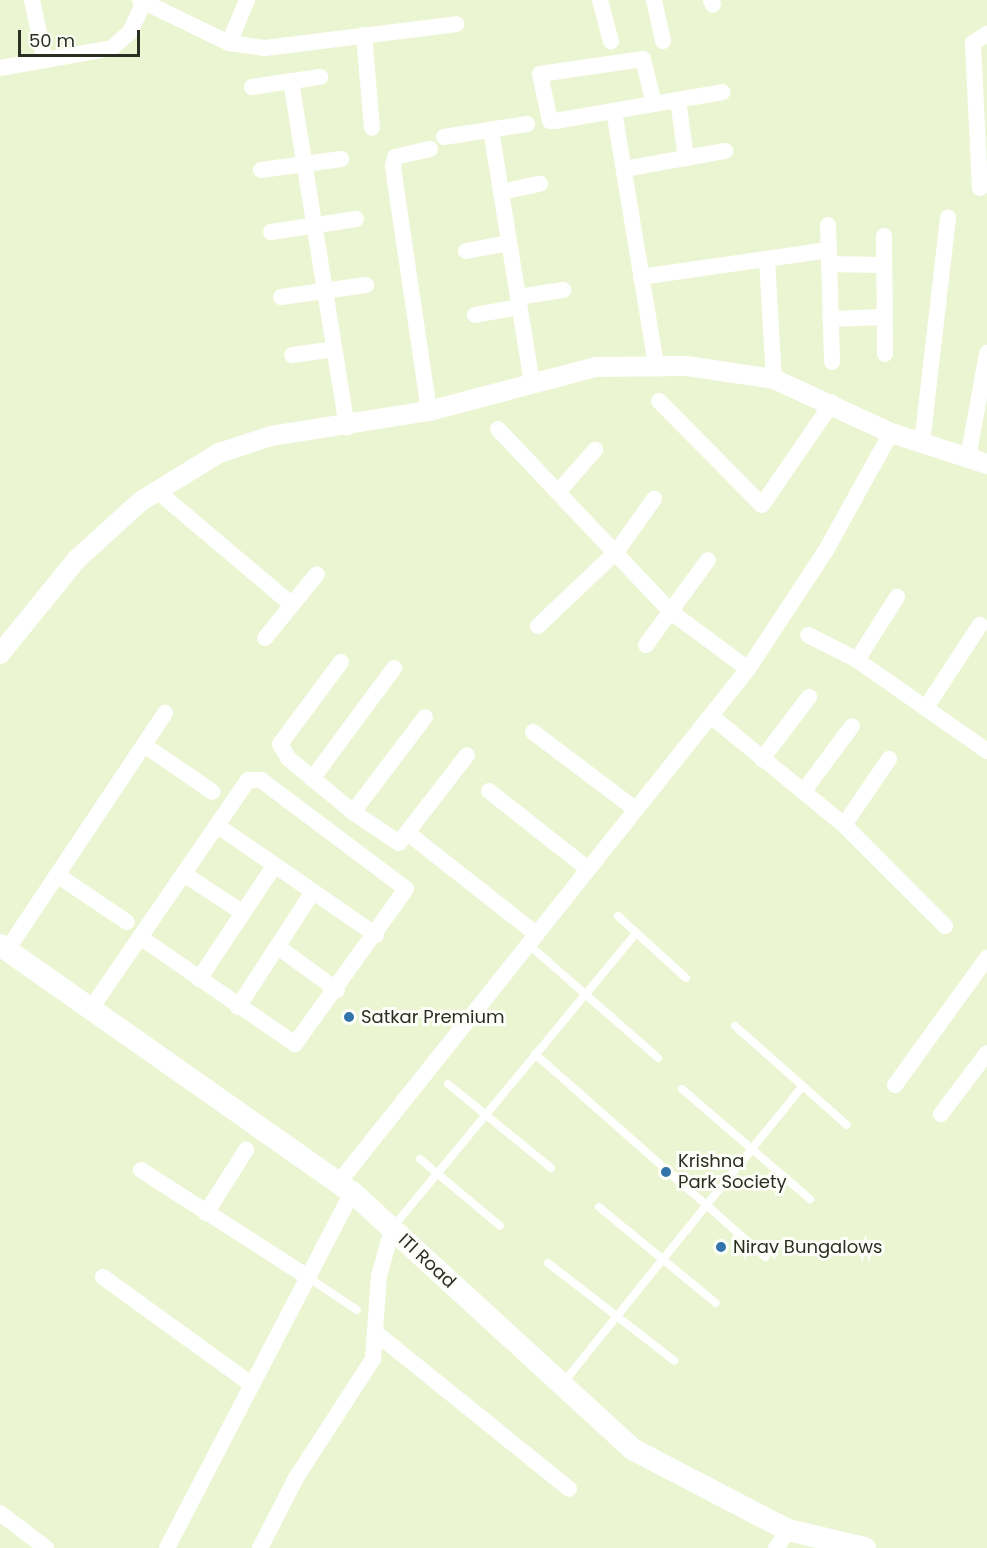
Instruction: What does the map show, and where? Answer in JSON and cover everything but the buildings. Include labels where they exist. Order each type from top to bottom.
[{"type":"main road","name":"ITI Road","points":[[4,947],[346,1187],[634,1450],[782,1539],[864,1548]]},
{"type":"street","points":[[32,0],[44,57]]},
{"type":"street","points":[[0,68],[44,57],[112,48],[130,32],[143,0],[229,43],[265,48],[458,24]]},
{"type":"street","points":[[229,43],[247,0]]},
{"type":"street","points":[[600,0],[611,42]]},
{"type":"street","points":[[654,0],[663,41]]},
{"type":"street","points":[[980,188],[972,43],[987,34]]},
{"type":"street","points":[[364,35],[372,129]]},
{"type":"street","points":[[654,104],[642,59],[541,73],[550,121],[614,111],[723,92]]},
{"type":"street","points":[[252,87],[320,76]]},
{"type":"street","points":[[291,81],[347,428]]},
{"type":"street","points":[[678,100],[686,158]]},
{"type":"street","points":[[614,111],[656,366]]},
{"type":"street","points":[[444,137],[527,124]]},
{"type":"street","points":[[491,130],[532,384]]},
{"type":"street","points":[[429,411],[393,166],[396,157],[430,149]]},
{"type":"street","points":[[624,169],[725,151]]},
{"type":"street","points":[[261,170],[340,159]]},
{"type":"street","points":[[501,192],[540,184]]},
{"type":"street","points":[[922,443],[948,217]]},
{"type":"street","points":[[271,232],[356,219]]},
{"type":"street","points":[[828,225],[832,362]]},
{"type":"street","points":[[884,236],[885,354]]},
{"type":"street","points":[[466,251],[509,243]]},
{"type":"street","points":[[641,277],[767,259],[828,257],[884,265]]},
{"type":"street","points":[[767,259],[774,379]]},
{"type":"street","points":[[280,297],[366,285]]},
{"type":"street","points":[[475,315],[563,290]]},
{"type":"street","points":[[831,319],[884,317]]},
{"type":"street","points":[[292,355],[335,349]]},
{"type":"street","points":[[968,458],[987,353]]},
{"type":"street","points":[[0,654],[76,560],[156,490],[219,453],[260,440],[347,428],[429,411],[595,367],[656,366],[774,379],[832,403],[891,433],[987,464]]},
{"type":"street","points":[[659,401],[762,505],[832,403]]},
{"type":"street","points":[[498,429],[617,551],[670,612],[748,669]]},
{"type":"street","points":[[167,1548],[306,1276],[346,1187],[532,939],[634,808],[748,669],[825,552],[891,433]]},
{"type":"street","points":[[559,491],[595,450]]},
{"type":"street","points":[[156,490],[292,605]]},
{"type":"street","points":[[538,626],[617,551],[654,499]]},
{"type":"street","points":[[646,645],[708,560]]},
{"type":"street","points":[[266,638],[317,574]]},
{"type":"street","points":[[857,660],[897,597]]},
{"type":"street","points":[[927,706],[980,625]]},
{"type":"street","points":[[808,635],[857,660],[927,706],[987,751]]},
{"type":"street","points":[[341,662],[280,744],[312,779],[353,812],[399,843],[409,834],[467,754]]},
{"type":"street","points":[[312,779],[394,668]]},
{"type":"street","points":[[762,759],[809,698]]},
{"type":"street","points":[[4,947],[57,874],[165,713]]},
{"type":"street","points":[[711,716],[844,825],[945,926]]},
{"type":"street","points":[[353,812],[425,717]]},
{"type":"street","points":[[803,792],[852,726]]},
{"type":"street","points":[[533,732],[634,808]]},
{"type":"street","points":[[144,745],[213,792]]},
{"type":"street","points":[[844,825],[889,759]]},
{"type":"street","points":[[92,1007],[140,937],[218,826],[248,780],[261,780],[402,883],[404,895],[296,1044],[238,1007],[140,937]]},
{"type":"street","points":[[489,791],[588,869]]},
{"type":"street","points":[[218,826],[376,935]]},
{"type":"street","points":[[409,834],[532,939]]},
{"type":"street","points":[[199,979],[274,866]]},
{"type":"street","points":[[57,874],[127,922]]},
{"type":"street","points":[[184,874],[243,913]]},
{"type":"street","points":[[238,1007],[312,893]]},
{"type":"street","points":[[278,947],[337,990]]},
{"type":"street","points":[[895,1085],[987,958]]},
{"type":"street","points":[[941,1114],[987,1053]]},
{"type":"street","points":[[206,1214],[246,1150]]},
{"type":"street","points":[[141,1170],[206,1214],[306,1276]]},
{"type":"street","points":[[260,1548],[296,1478],[369,1370],[376,1333],[379,1276],[392,1229]]},
{"type":"street","points":[[103,1277],[251,1384]]},
{"type":"street","points":[[376,1333],[569,1489]]},
{"type":"street","points":[[0,1513],[46,1548]]},
{"type":"lane","points":[[618,916],[635,934],[686,978]]},
{"type":"lane","points":[[392,1229],[581,994],[635,934]]},
{"type":"lane","points":[[532,939],[581,994],[658,1058]]},
{"type":"lane","points":[[735,1026],[847,1125]]},
{"type":"lane","points":[[535,1054],[765,1257]]},
{"type":"lane","points":[[448,1084],[551,1168]]},
{"type":"lane","points":[[561,1385],[616,1314],[802,1087]]},
{"type":"lane","points":[[682,1089],[810,1199]]},
{"type":"lane","points":[[420,1159],[500,1226]]},
{"type":"lane","points":[[598,1207],[716,1303]]},
{"type":"lane","points":[[548,1263],[675,1361]]},
{"type":"lane","points":[[306,1276],[357,1311]]},
{"type":"place","name":"Satkar Premium","points":[[349,1017]]},
{"type":"place","name":"Krishna Park Society","points":[[666,1172]]},
{"type":"place","name":"Nirav Bungalows","points":[[721,1247]]}]
